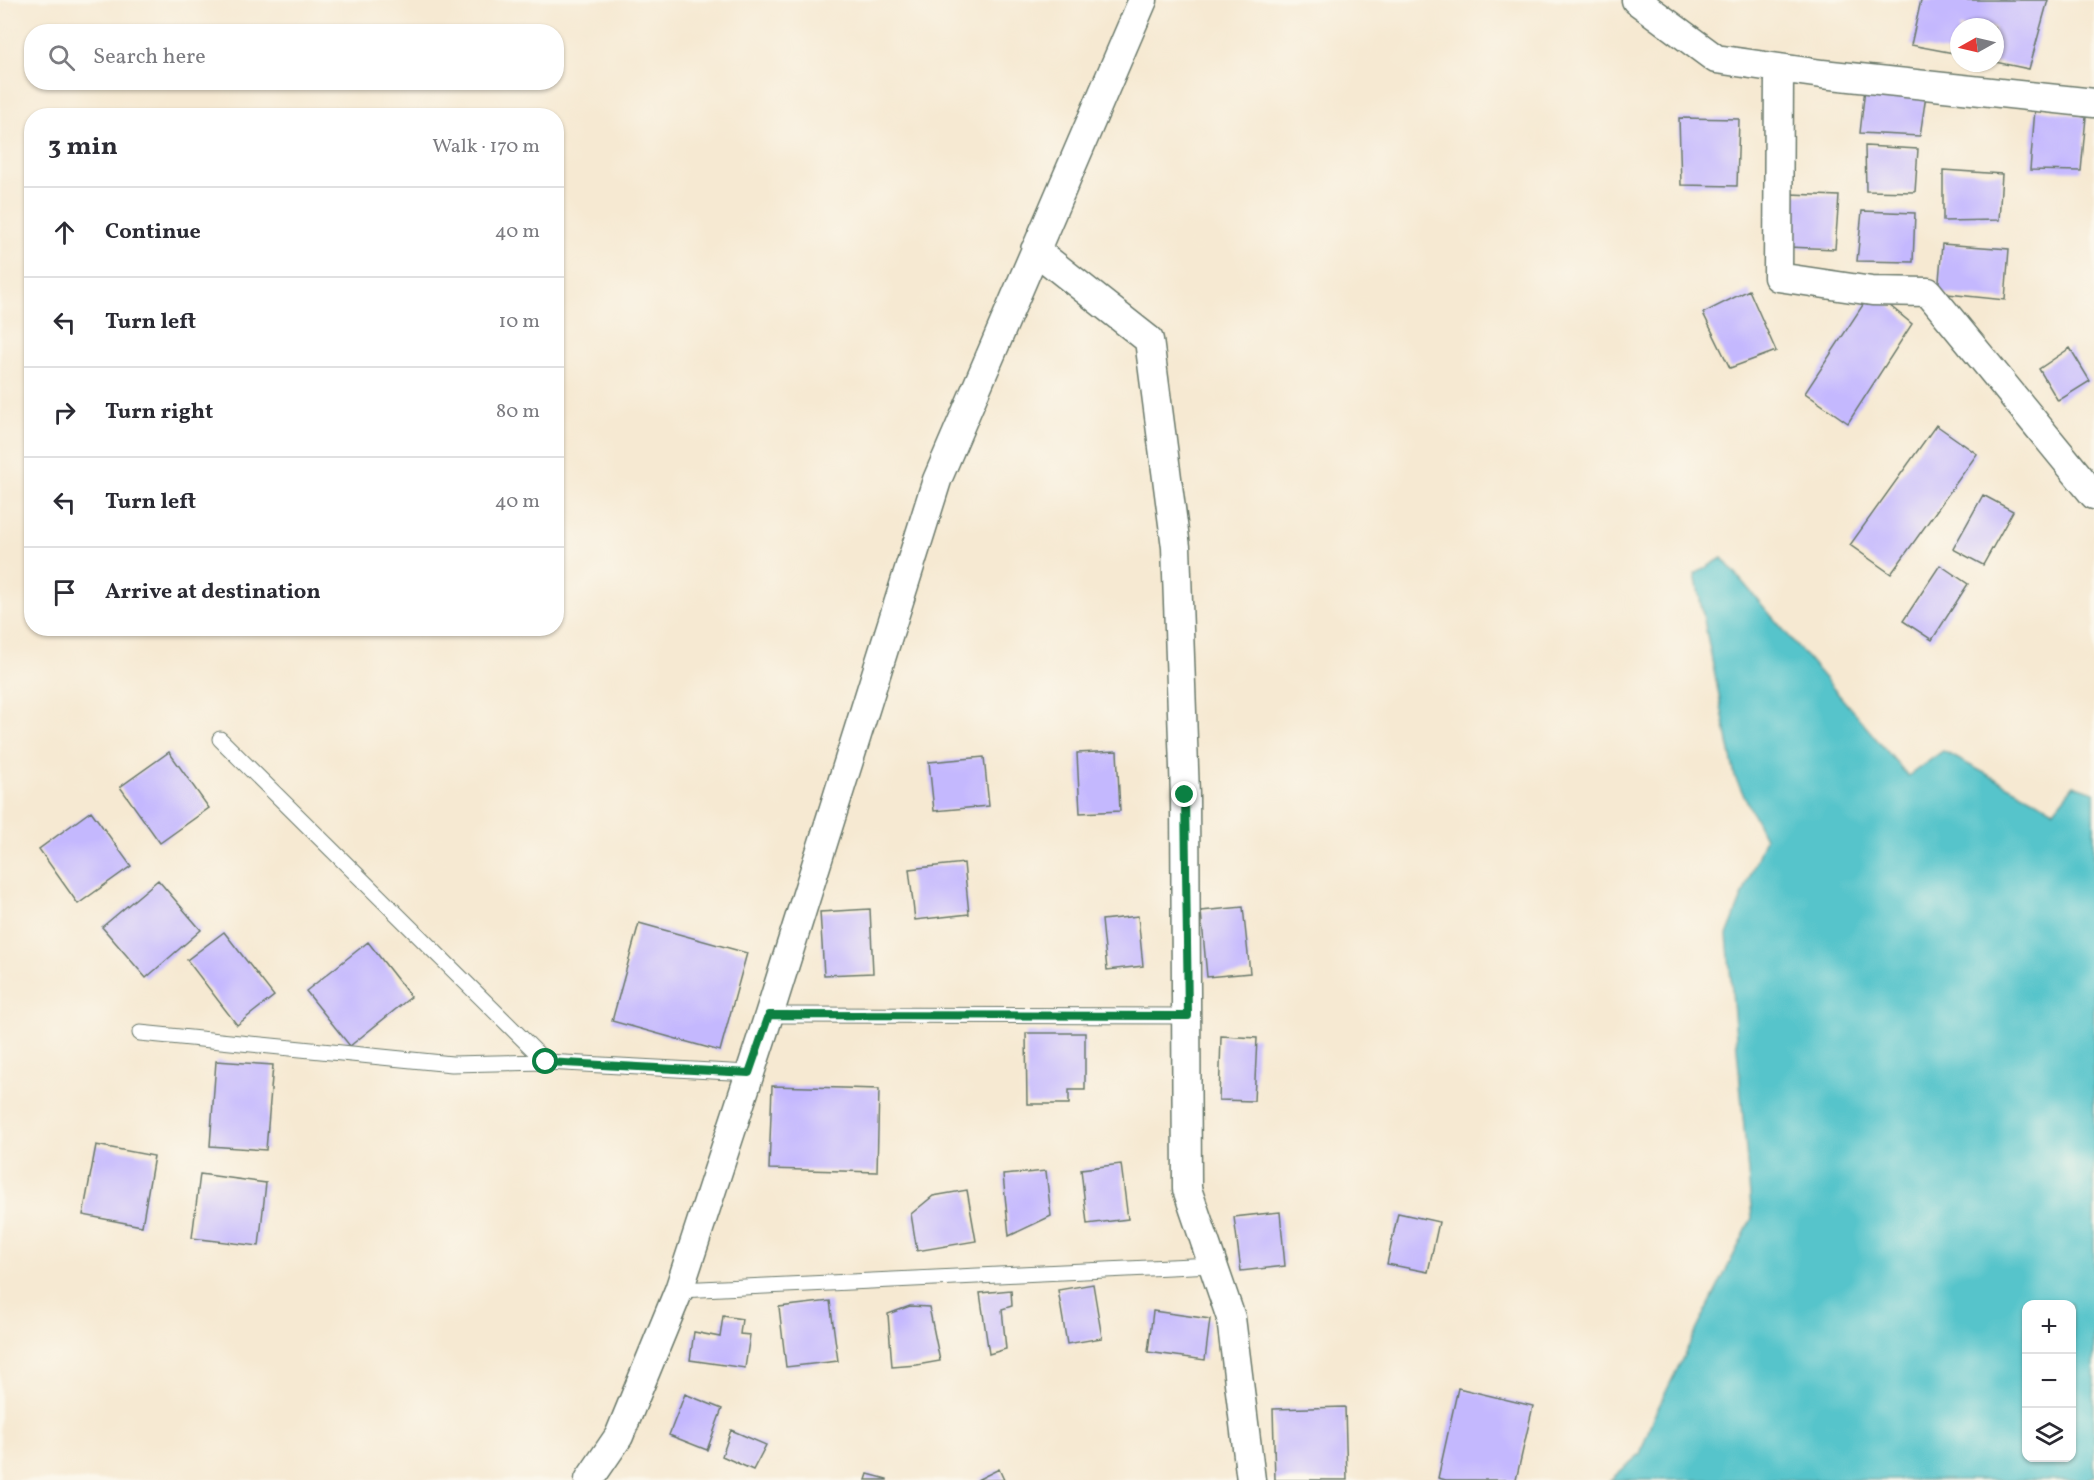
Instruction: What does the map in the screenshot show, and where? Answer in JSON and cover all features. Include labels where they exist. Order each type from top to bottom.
[{"type":"street","points":[[589,1480],[619,1436],[679,1290],[769,1015],[937,480],[1143,0]]},
{"type":"street","points":[[1636,0],[1716,60],[2094,103]]},
{"type":"street","points":[[1779,68],[1778,277],[1872,291],[1928,292],[2094,495]]},
{"type":"street","points":[[1035,250],[1149,340],[1176,547],[1185,795],[1188,1016],[1187,1189],[1231,1318],[1251,1480]]},
{"type":"lane","points":[[220,739],[546,1062]]},
{"type":"lane","points":[[769,1015],[1188,1016]]},
{"type":"lane","points":[[140,1033],[452,1064],[546,1062],[749,1073]]},
{"type":"lane","points":[[679,1290],[1213,1265]]},
{"type":"water","points":[[1722,558],[1908,776],[1943,751],[2054,810],[2074,785],[2094,792],[2094,1476],[2086,1480],[1610,1480],[1640,1454],[1653,1418],[1752,1218],[1727,935],[1765,838],[1735,777],[1695,574]]},
{"type":"building","points":[[1921,0],[2048,0],[2029,69],[2004,64],[2004,18],[1950,18],[1950,52],[1911,45]]},
{"type":"building","points":[[1865,88],[1926,95],[1920,136],[1860,133]]},
{"type":"building","points":[[2035,109],[2086,117],[2081,171],[2030,170]]},
{"type":"building","points":[[1679,118],[1739,119],[1737,186],[1681,185]]},
{"type":"building","points":[[1865,146],[1918,149],[1915,192],[1866,191]]},
{"type":"building","points":[[1943,170],[2002,174],[1999,220],[1943,221]]},
{"type":"building","points":[[1791,194],[1839,196],[1835,249],[1788,247]]},
{"type":"building","points":[[1862,211],[1915,213],[1913,262],[1857,261]]},
{"type":"building","points":[[1942,244],[2009,249],[2005,300],[1938,293]]},
{"type":"building","points":[[1749,290],[1776,351],[1730,368],[1703,313]]},
{"type":"building","points":[[1872,291],[1912,324],[1848,423],[1805,393]]},
{"type":"building","points":[[2070,348],[2090,381],[2058,401],[2039,369]]},
{"type":"building","points":[[1936,425],[1977,454],[1891,574],[1850,545]]},
{"type":"building","points":[[1983,495],[2013,511],[1983,565],[1953,549]]},
{"type":"building","points":[[1940,565],[1968,584],[1932,640],[1903,621]]},
{"type":"building","points":[[1117,751],[1120,811],[1080,813],[1077,753]]},
{"type":"building","points":[[169,752],[209,808],[160,843],[120,787]]},
{"type":"building","points":[[984,757],[989,806],[934,811],[929,762]]},
{"type":"building","points":[[91,811],[131,866],[78,904],[39,849]]},
{"type":"building","points":[[964,863],[969,914],[915,920],[909,869]]},
{"type":"building","points":[[158,880],[201,930],[146,978],[102,927]]},
{"type":"building","points":[[1243,907],[1250,973],[1207,977],[1201,911]]},
{"type":"building","points":[[870,909],[873,973],[824,975],[820,912]]},
{"type":"building","points":[[1138,916],[1143,966],[1107,970],[1102,920]]},
{"type":"building","points":[[639,923],[747,953],[720,1051],[612,1021]]},
{"type":"building","points":[[224,932],[274,996],[237,1025],[187,960]]},
{"type":"building","points":[[368,942],[411,997],[350,1046],[306,991]]},
{"type":"building","points":[[1026,1033],[1085,1033],[1085,1090],[1069,1090],[1069,1104],[1027,1104]]},
{"type":"building","points":[[1221,1036],[1257,1038],[1254,1101],[1219,1100]]},
{"type":"building","points":[[216,1061],[273,1065],[266,1150],[210,1146]]},
{"type":"building","points":[[772,1086],[879,1089],[877,1172],[769,1169]]},
{"type":"building","points":[[96,1145],[154,1156],[142,1226],[83,1215]]},
{"type":"building","points":[[1121,1164],[1128,1219],[1087,1224],[1081,1169]]},
{"type":"building","points":[[1046,1171],[1051,1216],[1009,1236],[1003,1175]]},
{"type":"building","points":[[200,1174],[266,1183],[259,1246],[192,1238]]},
{"type":"building","points":[[967,1190],[976,1241],[917,1251],[911,1214],[933,1196]]},
{"type":"building","points":[[1280,1212],[1285,1266],[1241,1271],[1234,1217]]},
{"type":"building","points":[[1398,1213],[1439,1222],[1428,1272],[1387,1264]]},
{"type":"building","points":[[1093,1284],[1102,1338],[1067,1344],[1058,1290]]},
{"type":"building","points":[[1011,1290],[1012,1306],[1002,1309],[1006,1349],[989,1354],[980,1293]]},
{"type":"building","points":[[830,1301],[838,1361],[786,1367],[779,1307]]},
{"type":"building","points":[[910,1306],[929,1307],[940,1361],[892,1367],[888,1314]]},
{"type":"building","points":[[1153,1311],[1210,1319],[1205,1360],[1148,1352]]},
{"type":"building","points":[[723,1316],[742,1319],[740,1334],[750,1335],[745,1368],[690,1360],[694,1332],[720,1337]]},
{"type":"building","points":[[1458,1388],[1533,1406],[1516,1480],[1438,1478]]},
{"type":"building","points":[[685,1394],[722,1409],[707,1450],[669,1435]]},
{"type":"building","points":[[1345,1407],[1347,1480],[1275,1480],[1273,1409]]},
{"type":"building","points":[[731,1430],[766,1445],[753,1470],[722,1456]]},
{"type":"building","points":[[999,1469],[1004,1480],[977,1480]]},
{"type":"building","points":[[868,1474],[887,1479],[887,1480],[866,1480]]},
{"type":"route","points":[[546,1062],[749,1073],[769,1015],[1188,1016],[1185,795]]}]
